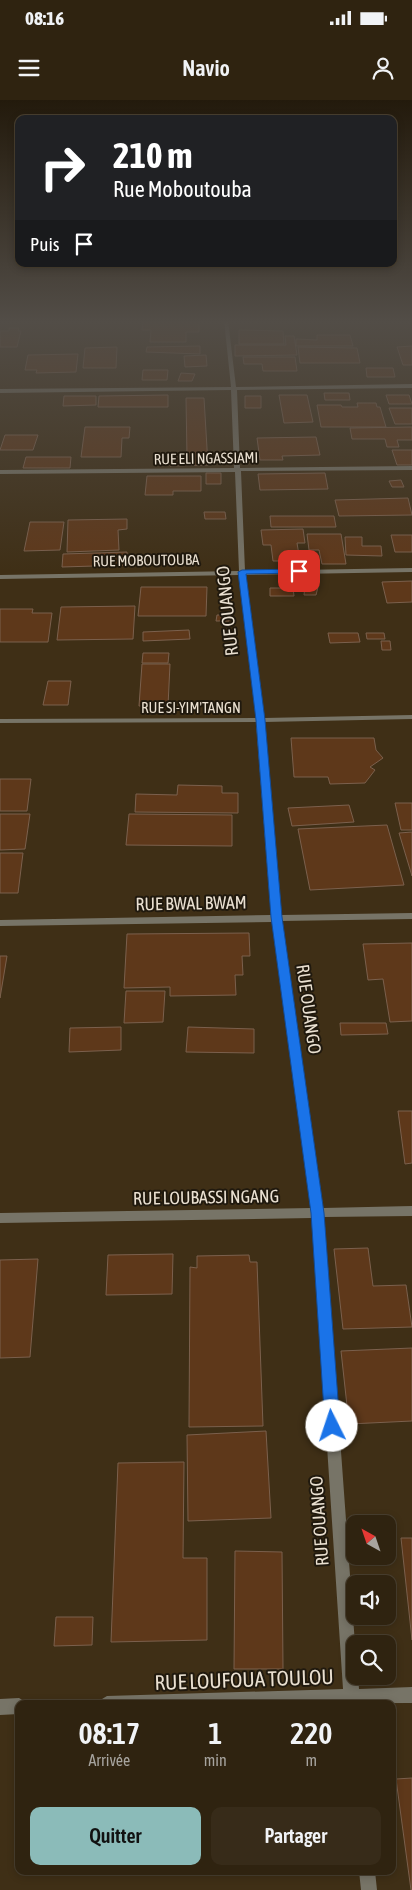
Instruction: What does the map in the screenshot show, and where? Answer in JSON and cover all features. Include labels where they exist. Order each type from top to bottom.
[{"type":"street","name":"RUE OUANGO","points":[[235,404],[242,572],[260,720],[276,917],[318,1213],[352,1700]]},
{"type":"street","name":"RUE ELI NGASSIAMI","points":[[0,472],[412,468]]},
{"type":"street","name":"RUE MOBOUTOUBA","points":[[0,577],[412,570]]},
{"type":"street","name":"RUE SI-YIM'TANGN","points":[[0,721],[260,720],[412,717]]},
{"type":"street","name":"RUE BWAL BWAM","points":[[0,923],[412,916]]},
{"type":"street","name":"RUE LOUBASSI NGANG","points":[[0,1218],[412,1211]]},
{"type":"street","name":"RUE LOUFOUA TOULOU","points":[[352,1700],[412,1695]]},
{"type":"street","points":[[0,1707],[15,1706]]},
{"type":"street","points":[[367,1875],[369,1890]]},
{"type":"building","points":[[63,404],[96,404],[96,405],[63,406]]},
{"type":"building","points":[[98,404],[168,404],[168,407],[98,407]]},
{"type":"building","points":[[186,404],[204,404],[208,465],[170,466],[169,457],[187,457]]},
{"type":"building","points":[[245,404],[261,404],[261,408],[245,408]]},
{"type":"building","points":[[281,404],[309,404],[313,422],[284,423]]},
{"type":"building","points":[[357,404],[376,404],[377,407],[380,407],[386,427],[321,427],[317,405],[358,407]]},
{"type":"building","points":[[389,408],[412,408],[412,424],[395,424]]},
{"type":"building","points":[[85,427],[130,427],[129,438],[122,438],[121,457],[81,457]]},
{"type":"building","points":[[412,427],[412,440],[397,440],[399,447],[387,447],[385,439],[352,439],[350,428]]},
{"type":"building","points":[[5,435],[38,435],[33,450],[0,450]]},
{"type":"building","points":[[316,437],[320,455],[282,456],[283,460],[260,460],[257,438]]},
{"type":"building","points":[[392,450],[412,450],[412,465],[397,465]]},
{"type":"building","points":[[26,457],[71,457],[70,468],[23,468]]},
{"type":"building","points":[[206,473],[221,473],[221,484],[206,484]]},
{"type":"building","points":[[325,473],[328,489],[260,490],[258,474]]},
{"type":"building","points":[[147,476],[201,476],[201,491],[173,491],[173,495],[145,495]]},
{"type":"building","points":[[401,480],[404,487],[392,487],[389,481]]},
{"type":"building","points":[[408,498],[412,515],[339,516],[335,500]]},
{"type":"building","points":[[204,512],[225,512],[226,519],[205,519]]},
{"type":"building","points":[[270,516],[334,516],[336,527],[271,527]]},
{"type":"building","points":[[127,519],[127,529],[118,530],[119,550],[67,552],[68,520]]},
{"type":"building","points":[[30,522],[64,522],[60,550],[24,551]]},
{"type":"building","points":[[303,529],[305,543],[297,543],[300,561],[273,561],[271,545],[263,545],[261,530]]},
{"type":"building","points":[[307,534],[341,534],[346,564],[322,564],[319,550],[309,550]]},
{"type":"building","points":[[391,535],[412,535],[412,552],[395,552]]},
{"type":"building","points":[[345,537],[362,537],[362,546],[381,546],[382,556],[346,555]]},
{"type":"building","points":[[127,552],[127,565],[62,567],[63,554]]},
{"type":"building","points":[[412,581],[412,602],[387,603],[382,582]]},
{"type":"building","points":[[305,586],[318,587],[316,595],[304,595]]},
{"type":"building","points":[[141,587],[207,587],[206,616],[138,616]]},
{"type":"building","points":[[270,588],[293,588],[294,596],[270,596]]},
{"type":"building","points":[[135,606],[133,639],[57,640],[61,607]]},
{"type":"building","points":[[0,609],[33,609],[32,613],[52,613],[48,642],[0,642]]},
{"type":"building","points":[[217,615],[229,615],[229,621],[216,621]]},
{"type":"building","points":[[189,630],[190,639],[143,641],[143,632]]},
{"type":"building","points":[[328,633],[358,633],[360,642],[330,643]]},
{"type":"building","points":[[366,633],[384,633],[385,639],[367,639]]},
{"type":"building","points":[[381,641],[390,641],[391,650],[382,650]]},
{"type":"building","points":[[143,653],[169,653],[168,663],[142,663]]},
{"type":"building","points":[[142,664],[170,664],[168,706],[139,706]]},
{"type":"building","points":[[48,681],[71,681],[68,705],[43,705]]},
{"type":"building","points":[[291,738],[374,738],[376,750],[383,758],[370,767],[375,770],[365,783],[330,784],[328,777],[294,777]]},
{"type":"building","points":[[0,779],[31,779],[27,811],[0,811]]},
{"type":"building","points":[[178,785],[222,786],[222,793],[238,793],[238,813],[135,812],[136,794],[177,795]]},
{"type":"building","points":[[395,803],[412,803],[412,830],[401,830]]},
{"type":"building","points":[[349,805],[354,822],[292,826],[288,808]]},
{"type":"building","points":[[0,814],[30,814],[25,849],[0,850]]},
{"type":"building","points":[[129,814],[232,815],[232,846],[126,845]]},
{"type":"building","points":[[387,825],[404,885],[310,890],[298,829]]},
{"type":"building","points":[[412,832],[412,876],[399,833]]},
{"type":"building","points":[[0,853],[23,853],[18,893],[0,893]]},
{"type":"building","points":[[249,933],[250,956],[242,956],[243,975],[235,975],[236,995],[170,996],[170,987],[124,988],[127,934]]},
{"type":"building","points":[[412,943],[412,1021],[390,1022],[383,979],[368,980],[363,944]]},
{"type":"building","points":[[0,956],[7,956],[0,998]]},
{"type":"building","points":[[126,991],[165,991],[163,1022],[124,1023]]},
{"type":"building","points":[[340,1023],[386,1023],[388,1034],[341,1035]]},
{"type":"building","points":[[121,1027],[121,1050],[69,1052],[70,1028]]},
{"type":"building","points":[[188,1027],[254,1029],[254,1053],[186,1052]]},
{"type":"building","points":[[398,1111],[412,1111],[412,1163],[405,1164]]},
{"type":"building","points":[[368,1248],[373,1286],[406,1285],[412,1327],[343,1329],[334,1249]]},
{"type":"building","points":[[173,1254],[172,1294],[106,1295],[108,1255]]},
{"type":"building","points":[[249,1255],[250,1262],[257,1262],[263,1426],[189,1427],[190,1267],[197,1268],[197,1256]]},
{"type":"building","points":[[38,1259],[30,1357],[0,1358],[0,1260]]},
{"type":"building","points":[[412,1348],[412,1421],[349,1424],[341,1351]]},
{"type":"building","points":[[266,1431],[271,1518],[188,1521],[187,1435]]},
{"type":"building","points":[[184,1462],[183,1558],[207,1558],[207,1640],[111,1642],[118,1463]]},
{"type":"building","points":[[401,1538],[412,1538],[412,1640]]},
{"type":"building","points":[[235,1551],[282,1552],[283,1669],[234,1669]]},
{"type":"building","points":[[56,1617],[93,1617],[92,1645],[54,1646]]},
{"type":"building","points":[[412,1778],[412,1890],[411,1890],[396,1779]]},
{"type":"route","points":[[299,571],[242,572],[260,720],[276,917],[318,1213],[332,1426]]}]
